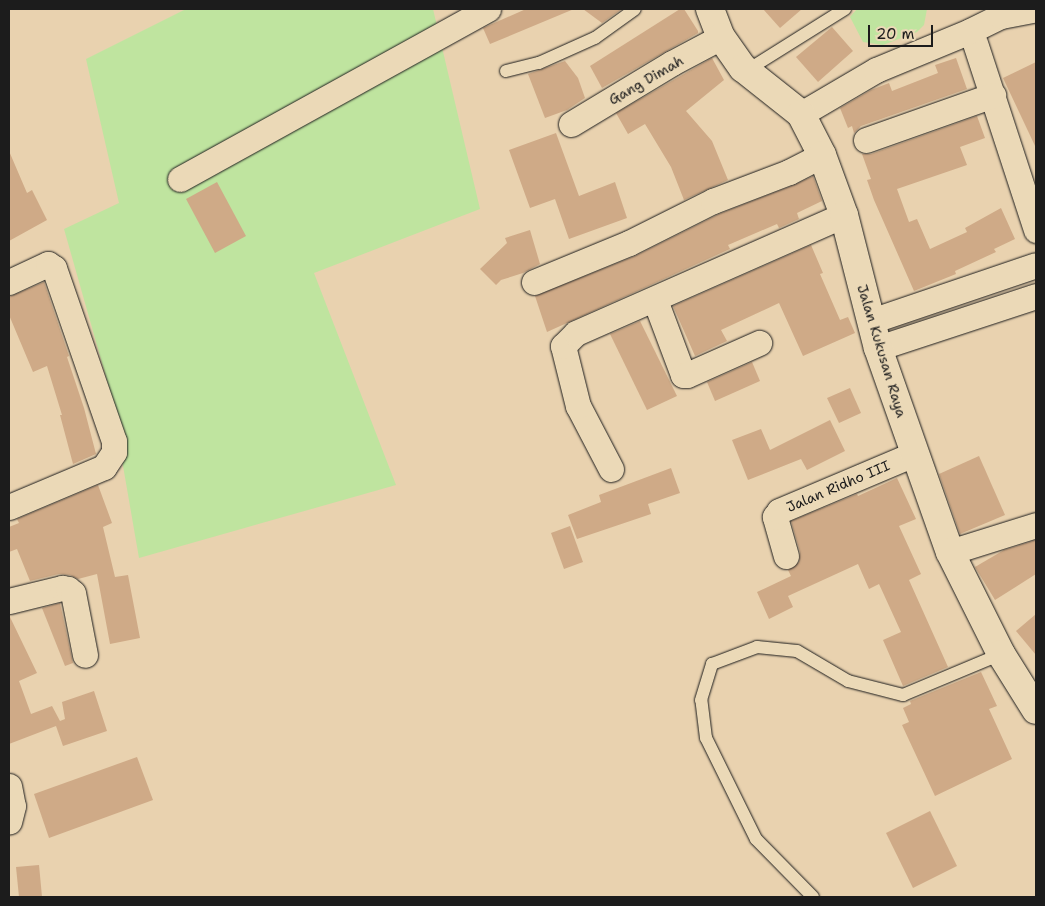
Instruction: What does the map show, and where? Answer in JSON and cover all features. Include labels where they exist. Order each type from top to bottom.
[{"type":"street","points":[[180,179],[488,9]]},
{"type":"street","name":"Jalan Kukusan Raya","points":[[710,9],[721,37],[746,71],[801,114],[822,155],[844,216],[878,348],[950,552],[1001,654],[1036,710]]},
{"type":"street","points":[[801,114],[876,70],[1001,16],[1036,10]]},
{"type":"street","name":"Gang Dimah","points":[[571,124],[672,63],[721,37]]},
{"type":"street","points":[[975,43],[994,95],[1036,230]]},
{"type":"street","points":[[866,140],[994,95]]},
{"type":"street","points":[[534,282],[629,243],[713,200],[789,172],[822,155]]},
{"type":"street","points":[[611,469],[578,406],[563,346],[576,333],[844,216]]},
{"type":"street","points":[[9,282],[48,264],[54,268],[114,440],[114,452],[104,467],[9,507]]},
{"type":"street","points":[[871,322],[1036,265]]},
{"type":"street","points":[[878,348],[1035,299]]},
{"type":"street","points":[[655,300],[683,375],[687,375],[759,343]]},
{"type":"street","name":"Jalan Ridho III","points":[[786,556],[775,517],[779,512],[914,454]]},
{"type":"street","points":[[950,552],[1036,525]]},
{"type":"street","points":[[9,601],[62,588],[68,589],[73,593],[85,655]]},
{"type":"street","points":[[9,786],[13,806],[9,822]]},
{"type":"lane","points":[[506,71],[539,63],[595,38],[635,9]]},
{"type":"lane","points":[[746,71],[846,9]]},
{"type":"lane","points":[[813,897],[756,839],[706,738],[700,700],[712,664],[757,647],[797,651],[848,682],[903,695],[1001,654]]},
{"type":"green space","points":[[186,9],[433,9],[480,209],[314,273],[396,485],[139,558],[110,391],[64,229],[119,203],[86,59]]},
{"type":"green space","points":[[857,9],[927,9],[924,25],[917,32],[883,45],[863,42],[850,17]]},
{"type":"building","points":[[526,9],[574,9],[490,44],[483,28]]},
{"type":"building","points":[[583,9],[622,9],[602,23]]},
{"type":"building","points":[[680,9],[684,9],[698,33],[602,88],[590,66]]},
{"type":"building","points":[[763,9],[802,9],[780,28]]},
{"type":"building","points":[[832,27],[853,51],[818,82],[796,57]]},
{"type":"building","points":[[712,58],[724,80],[686,111],[712,141],[728,180],[684,200],[671,167],[645,124],[628,134],[616,113]]},
{"type":"building","points":[[956,58],[967,89],[861,126],[854,133],[852,126],[848,128],[840,108],[871,90],[889,83],[892,91],[938,73],[935,65]]},
{"type":"building","points":[[565,61],[578,78],[585,98],[567,110],[545,118],[528,74]]},
{"type":"building","points":[[1036,62],[1036,148],[1003,78]]},
{"type":"building","points":[[977,116],[985,138],[960,147],[967,165],[897,189],[909,222],[917,219],[930,249],[967,232],[965,228],[1001,208],[1015,239],[994,249],[996,252],[955,271],[956,274],[914,291],[874,200],[867,180],[871,179],[862,154],[871,154]]},
{"type":"building","points":[[556,133],[579,196],[615,182],[627,218],[569,239],[555,199],[530,208],[509,150]]},
{"type":"building","points":[[9,151],[27,193],[32,190],[47,220],[9,241]]},
{"type":"building","points":[[813,176],[822,201],[797,213],[799,219],[779,228],[777,224],[728,245],[730,249],[547,332],[535,296],[635,256],[719,214]]},
{"type":"building","points":[[217,182],[246,236],[215,253],[186,199]]},
{"type":"building","points":[[530,230],[540,264],[523,273],[501,280],[496,285],[480,269],[507,243],[505,238]]},
{"type":"building","points":[[811,245],[823,273],[820,274],[840,320],[848,317],[855,333],[803,356],[779,303],[721,330],[727,341],[695,356],[673,306]]},
{"type":"building","points":[[44,282],[69,356],[67,357],[84,408],[96,454],[73,464],[60,415],[62,415],[47,366],[33,372],[9,315],[9,297]]},
{"type":"building","points":[[640,321],[677,396],[647,410],[610,334]]},
{"type":"building","points":[[752,362],[760,381],[715,401],[707,382]]},
{"type":"building","points":[[850,388],[861,413],[839,423],[827,398]]},
{"type":"building","points":[[830,420],[845,451],[807,470],[801,459],[748,480],[732,440],[761,429],[770,450]]},
{"type":"building","points":[[979,456],[1005,515],[960,534],[939,474]]},
{"type":"building","points":[[671,468],[680,493],[648,504],[651,514],[577,539],[568,515],[601,502],[599,495]]},
{"type":"building","points":[[897,478],[916,519],[899,526],[921,574],[909,580],[948,667],[903,686],[883,640],[901,632],[879,584],[869,589],[858,564],[788,596],[793,607],[769,619],[757,592],[791,576],[788,570],[799,562],[800,552],[791,521],[857,494],[858,496]]},
{"type":"building","points":[[98,485],[112,523],[103,527],[115,577],[128,575],[140,638],[110,644],[97,574],[78,579],[70,575],[59,574],[30,581],[17,549],[9,552],[9,527],[19,523],[17,519]]},
{"type":"building","points":[[570,526],[583,562],[564,569],[551,533]]},
{"type":"building","points":[[1036,540],[1036,574],[995,600],[975,567],[1004,550]]},
{"type":"building","points":[[60,603],[73,663],[65,666],[42,608]]},
{"type":"building","points":[[1036,614],[1036,655],[1016,631]]},
{"type":"building","points":[[9,615],[37,673],[19,681],[31,714],[52,706],[60,721],[65,719],[62,702],[94,691],[107,731],[63,746],[56,726],[9,744]]},
{"type":"building","points":[[981,672],[997,706],[989,709],[1012,759],[935,796],[902,725],[909,722],[903,708],[911,704],[910,701]]},
{"type":"building","points":[[137,757],[153,800],[49,838],[34,794]]},
{"type":"building","points":[[930,811],[957,866],[913,888],[886,833]]},
{"type":"building","points":[[39,865],[42,897],[19,897],[16,867]]}]
